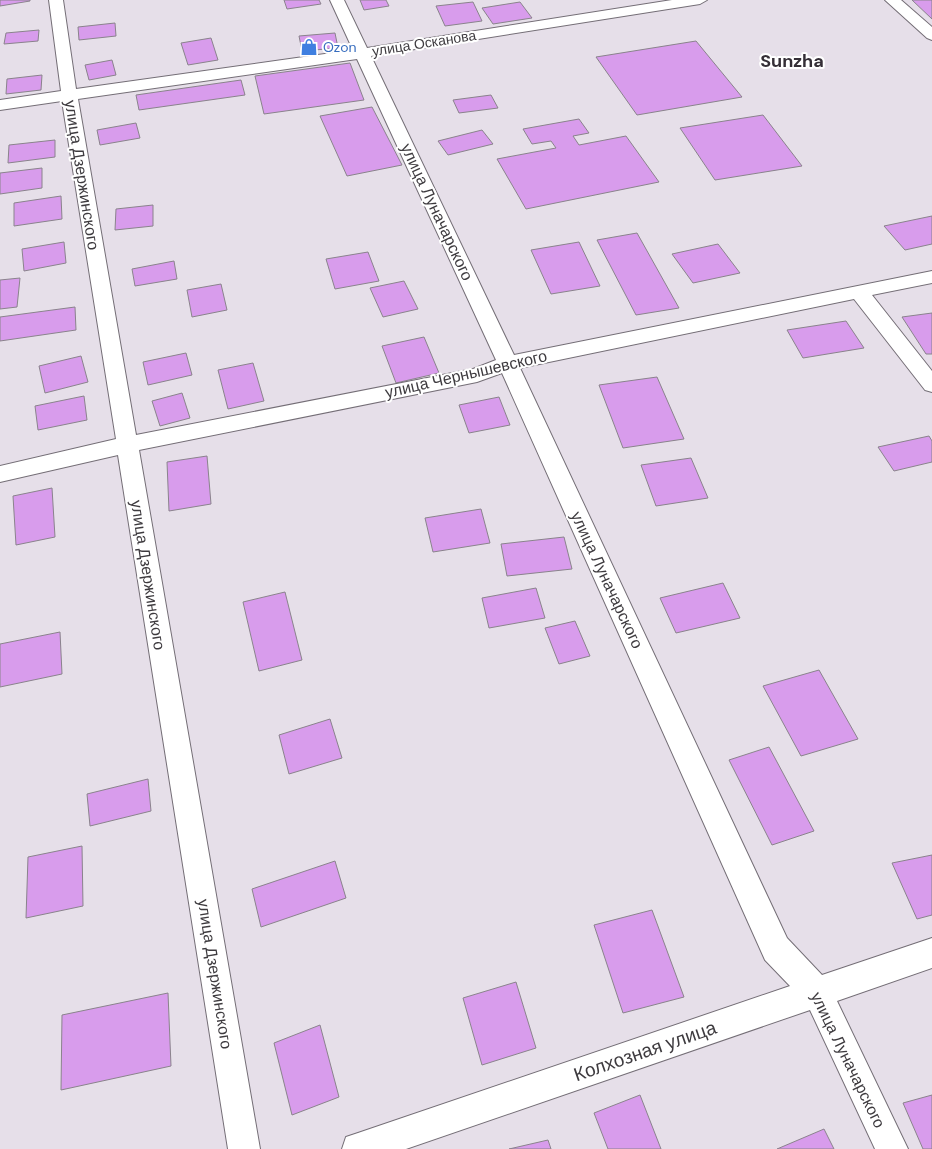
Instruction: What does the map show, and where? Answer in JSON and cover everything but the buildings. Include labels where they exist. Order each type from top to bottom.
[{"type":"street","name":"улица Дзержинского","points":[[56,0],[69,94],[126,445],[244,1149]]},
{"type":"street","name":"улица Луначарского","points":[[337,0],[508,363],[776,949],[817,992],[892,1149]]},
{"type":"street","name":"улица Осканова","points":[[0,104],[363,53],[624,6],[700,0]]},
{"type":"street","points":[[892,0],[932,36]]},
{"type":"street","name":"улица Чернышевского","points":[[0,474],[126,445],[477,375],[508,363],[932,277]]},
{"type":"street","points":[[860,293],[932,385]]},
{"type":"street","name":"Колхозная улица","points":[[358,1149],[932,953]]},
{"type":"place","name":"Ozon","points":[[309,47]]},
{"type":"district","name":"Sunzha","points":[[792,61]]}]
